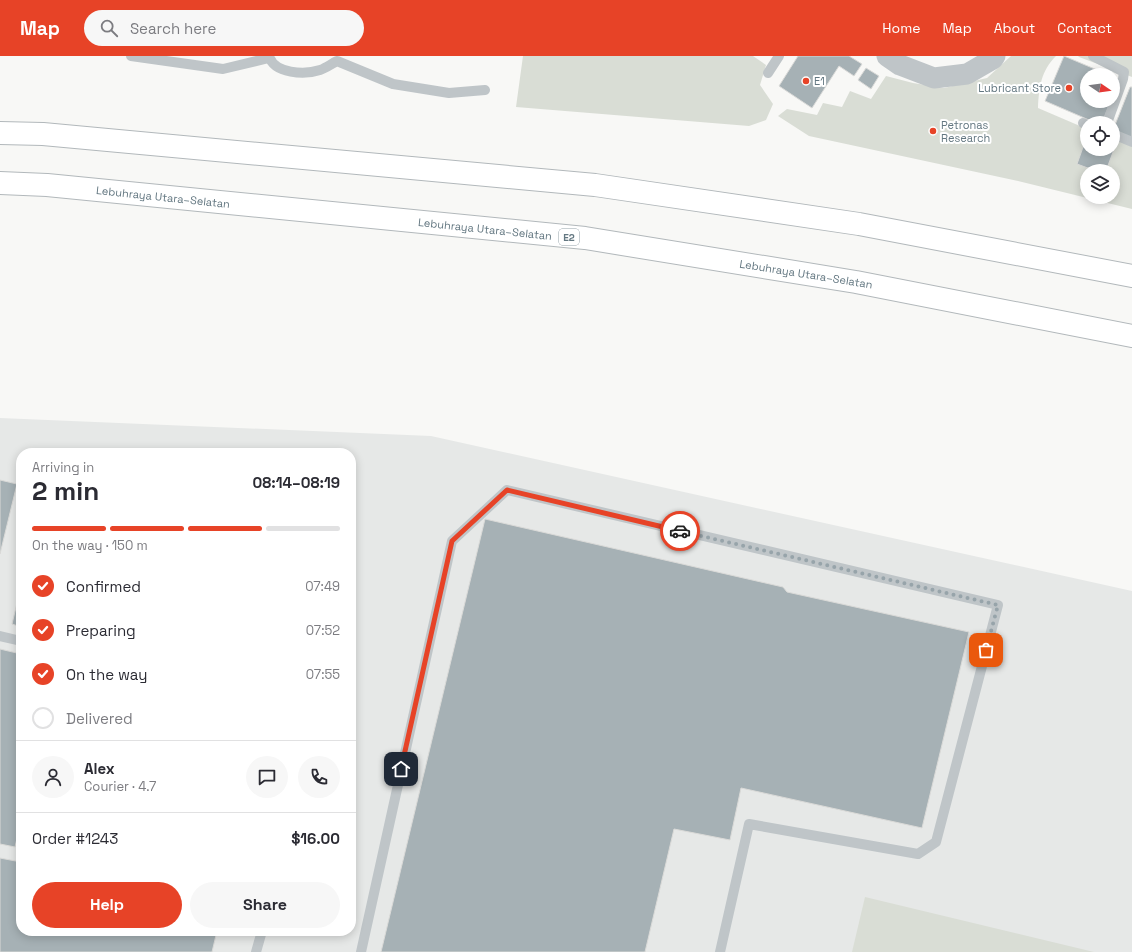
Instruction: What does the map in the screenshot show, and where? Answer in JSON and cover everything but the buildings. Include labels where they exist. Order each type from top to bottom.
[{"type":"highway","points":[[0,133],[43,134],[595,185],[859,224],[1132,276]]},
{"type":"highway","name":"Lebuhraya Utara–Selatan","points":[[0,184],[47,185],[585,238],[856,282],[1132,336]]},
{"type":"street","points":[[887,56],[900,65],[934,78],[967,74],[993,59],[995,56]]},
{"type":"lane","points":[[131,56],[222,69],[269,57],[280,69],[294,73],[308,73],[321,70],[338,58],[393,84],[449,93],[485,90]]},
{"type":"lane","points":[[768,73],[779,56]]},
{"type":"lane","points":[[1093,56],[1128,74],[1123,80],[1110,116]]},
{"type":"lane","points":[[1120,137],[1132,142]]},
{"type":"lane","points":[[361,952],[452,541],[507,490],[998,605],[936,842],[918,854],[749,824],[720,952]]},
{"type":"lane","points":[[0,636],[16,640]]},
{"type":"lane","points":[[256,952],[261,936]]},
{"type":"shaded area","points":[[523,56],[753,56],[766,65],[760,85],[773,104],[766,120],[749,126],[516,107]]},
{"type":"shaded area","points":[[1011,56],[1056,56],[1044,74],[1039,93],[1038,108],[1080,126],[1080,156],[1120,156],[1120,142],[1132,146],[1132,209],[1112,204],[1120,204],[1120,164],[1080,164],[1080,196],[1018,181],[809,136],[778,116],[787,109],[817,115],[823,103],[842,107],[850,91],[871,99],[886,76],[913,83],[944,88],[987,78]]},
{"type":"shaded area","points":[[1078,56],[1132,56],[1132,77],[1120,72],[1120,68],[1108,68]]},
{"type":"shaded area","points":[[0,418],[431,436],[1132,591],[1132,952],[0,952]]},
{"type":"shaded area","points":[[865,897],[1094,952],[852,952]]},
{"type":"way so far","points":[[680,531],[998,605],[986,650]]},
{"type":"place","name":"E1","points":[[806,81]]},
{"type":"place","name":"Lubricant Store","points":[[1069,88]]},
{"type":"place","name":"Petronas Research","points":[[933,131]]},
{"type":"route","points":[[401,769],[452,541],[507,490],[680,531]]}]
